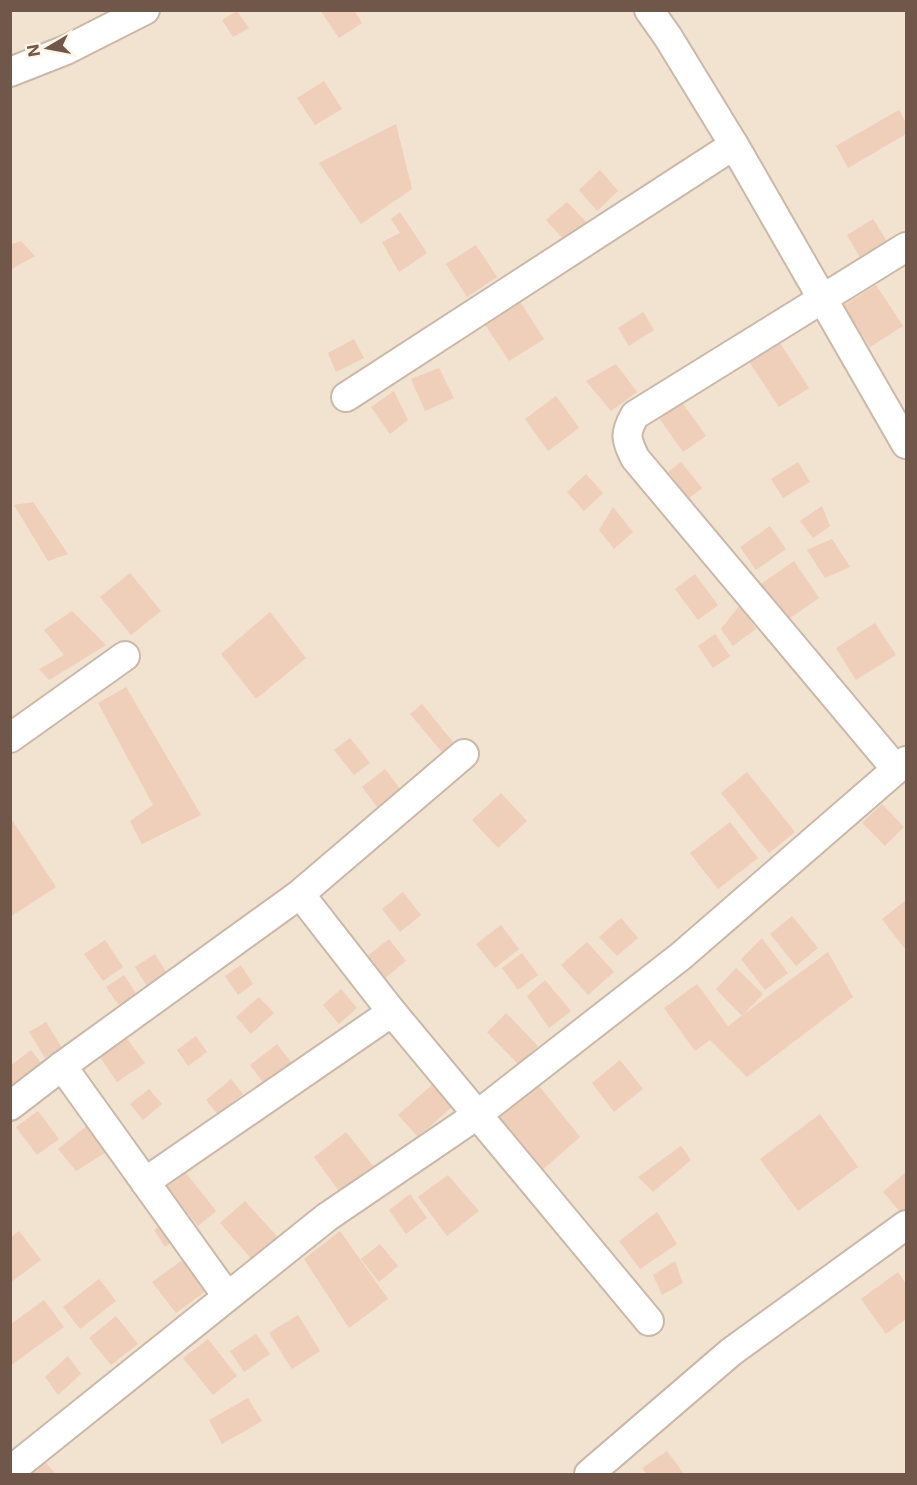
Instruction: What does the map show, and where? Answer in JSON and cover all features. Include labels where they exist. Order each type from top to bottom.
[{"type":"street","points":[[10,72],[66,50],[144,10]]},
{"type":"street","points":[[649,10],[668,37],[734,146],[906,444]]},
{"type":"street","points":[[346,397],[734,146]]},
{"type":"street","points":[[10,1471],[327,1217],[477,1115],[681,956],[901,765],[635,458],[629,446],[627,430],[635,415],[906,247]]},
{"type":"street","points":[[10,738],[125,656]]},
{"type":"street","points":[[10,1106],[300,894],[464,754]]},
{"type":"street","points":[[300,894],[392,1012],[649,1321]]},
{"type":"street","points":[[145,1182],[392,1012]]},
{"type":"street","points":[[62,1066],[227,1296]]},
{"type":"street","points":[[589,1474],[731,1352],[906,1225]]},
{"type":"shaded area","points":[[11,11],[906,11],[906,1474],[11,1474]]},
{"type":"building","points":[[320,10],[354,10],[362,23],[339,38]]},
{"type":"building","points":[[237,11],[249,28],[233,37],[222,20]]},
{"type":"building","points":[[324,81],[342,109],[315,125],[297,98]]},
{"type":"building","points":[[899,110],[906,123],[906,134],[848,168],[836,146]]},
{"type":"building","points":[[396,124],[412,189],[361,224],[319,163]]},
{"type":"building","points":[[600,170],[618,191],[597,211],[579,190]]},
{"type":"building","points":[[567,202],[587,223],[567,243],[546,220]]},
{"type":"building","points":[[400,212],[427,253],[399,272],[382,242],[400,233],[391,219]]},
{"type":"building","points":[[873,219],[891,248],[864,264],[847,235]]},
{"type":"building","points":[[21,241],[35,256],[10,270],[10,245]]},
{"type":"building","points":[[476,245],[497,277],[467,297],[446,264]]},
{"type":"building","points":[[876,285],[903,326],[870,347],[843,306]]},
{"type":"building","points":[[519,300],[544,339],[509,361],[484,323]]},
{"type":"building","points":[[643,312],[654,330],[629,346],[618,328]]},
{"type":"building","points":[[354,339],[364,358],[336,372],[328,353]]},
{"type":"building","points":[[778,340],[809,388],[779,407],[748,360]]},
{"type":"building","points":[[616,364],[637,392],[611,411],[586,381]]},
{"type":"building","points":[[439,368],[454,398],[425,411],[411,379]]},
{"type":"building","points":[[394,391],[408,420],[390,434],[371,407]]},
{"type":"building","points":[[556,396],[579,428],[548,451],[525,419]]},
{"type":"building","points":[[681,401],[706,436],[683,452],[659,418]]},
{"type":"building","points":[[681,462],[702,488],[689,498],[668,472]]},
{"type":"building","points":[[798,462],[810,482],[783,498],[771,479]]},
{"type":"building","points":[[586,474],[603,493],[584,511],[567,492]]},
{"type":"building","points":[[33,502],[68,554],[48,561],[14,505]]},
{"type":"building","points":[[822,506],[830,526],[813,538],[800,521]]},
{"type":"building","points":[[613,507],[633,532],[614,549],[599,530]]},
{"type":"building","points":[[770,526],[786,549],[756,570],[740,547]]},
{"type":"building","points":[[832,539],[850,567],[825,578],[807,550]]},
{"type":"building","points":[[794,561],[819,598],[786,621],[761,584]]},
{"type":"building","points":[[130,573],[161,611],[131,635],[100,597]]},
{"type":"building","points":[[695,574],[718,605],[698,620],[675,589]]},
{"type":"building","points":[[740,605],[756,629],[733,646],[721,629]]},
{"type":"building","points":[[72,611],[106,645],[49,680],[39,669],[64,655],[44,630]]},
{"type":"building","points":[[270,612],[306,658],[256,699],[221,654]]},
{"type":"building","points":[[875,623],[896,655],[856,680],[836,648]]},
{"type":"building","points":[[715,634],[730,656],[713,668],[698,646]]},
{"type":"building","points":[[126,687],[201,815],[142,844],[130,821],[153,805],[98,703]]},
{"type":"building","points":[[422,704],[458,748],[447,758],[410,714]]},
{"type":"building","points":[[350,738],[370,763],[354,775],[334,750]]},
{"type":"building","points":[[385,769],[404,794],[381,812],[362,787]]},
{"type":"building","points":[[747,772],[795,832],[769,853],[721,793]]},
{"type":"building","points":[[501,793],[527,821],[498,848],[472,820]]},
{"type":"building","points":[[882,804],[904,827],[885,846],[862,823]]},
{"type":"building","points":[[10,817],[56,887],[10,917]]},
{"type":"building","points":[[730,822],[758,858],[718,889],[690,853]]},
{"type":"building","points":[[403,892],[421,915],[400,932],[382,909]]},
{"type":"building","points":[[906,900],[906,947],[904,948],[882,919]]},
{"type":"building","points":[[792,916],[818,948],[796,966],[770,934]]},
{"type":"building","points":[[621,918],[638,938],[617,956],[599,937]]},
{"type":"building","points":[[501,925],[519,949],[495,968],[476,944]]},
{"type":"building","points":[[762,938],[788,973],[765,990],[741,959]]},
{"type":"building","points":[[389,939],[406,961],[384,979],[366,957]]},
{"type":"building","points":[[105,940],[123,967],[103,981],[84,954]]},
{"type":"building","points":[[587,942],[614,972],[588,995],[561,965]]},
{"type":"building","points":[[828,952],[853,997],[747,1077],[710,1040],[695,1051],[664,1008],[697,984],[728,1026]]},
{"type":"building","points":[[522,953],[538,975],[518,990],[502,968]]},
{"type":"building","points":[[155,954],[170,978],[150,991],[135,967]]},
{"type":"building","points":[[241,965],[253,984],[238,995],[225,976]]},
{"type":"building","points":[[736,968],[763,994],[742,1016],[716,989]]},
{"type":"building","points":[[124,975],[137,995],[120,1007],[106,987]]},
{"type":"building","points":[[545,980],[571,1011],[549,1028],[527,996]]},
{"type":"building","points":[[341,989],[357,1008],[339,1024],[323,1005]]},
{"type":"building","points":[[259,997],[274,1013],[251,1034],[236,1017]]},
{"type":"building","points":[[506,1013],[538,1046],[519,1065],[487,1032]]},
{"type":"building","points":[[46,1022],[62,1048],[45,1058],[29,1032]]},
{"type":"building","points":[[125,1036],[145,1063],[117,1082],[98,1054]]},
{"type":"building","points":[[196,1036],[207,1052],[188,1066],[177,1050]]},
{"type":"building","points":[[277,1044],[295,1067],[265,1085],[250,1065]]},
{"type":"building","points":[[31,1050],[45,1068],[10,1094],[10,1066]]},
{"type":"building","points":[[620,1060],[643,1089],[614,1112],[592,1083]]},
{"type":"building","points":[[231,1079],[243,1094],[218,1115],[206,1100]]},
{"type":"building","points":[[536,1082],[580,1137],[540,1172],[492,1118]]},
{"type":"building","points":[[433,1084],[452,1107],[418,1137],[398,1115]]},
{"type":"building","points":[[149,1089],[162,1104],[143,1120],[130,1104]]},
{"type":"building","points":[[38,1111],[59,1139],[37,1155],[16,1127]]},
{"type":"building","points":[[820,1114],[858,1167],[798,1211],[760,1159]]},
{"type":"building","points":[[89,1124],[111,1149],[76,1171],[58,1149]]},
{"type":"building","points":[[346,1132],[373,1166],[339,1191],[314,1157]]},
{"type":"building","points":[[681,1146],[691,1160],[653,1192],[638,1177]]},
{"type":"building","points":[[906,1172],[906,1212],[903,1215],[883,1192]]},
{"type":"building","points":[[186,1173],[216,1211],[198,1226],[167,1187]]},
{"type":"building","points":[[448,1175],[479,1211],[447,1236],[418,1197]]},
{"type":"building","points":[[410,1194],[427,1218],[406,1234],[389,1210]]},
{"type":"building","points":[[245,1201],[284,1244],[255,1263],[220,1223]]},
{"type":"building","points":[[657,1212],[677,1244],[640,1269],[619,1241]]},
{"type":"building","points":[[165,1223],[177,1238],[165,1247],[154,1230]]},
{"type":"building","points":[[19,1231],[41,1260],[10,1283],[10,1238]]},
{"type":"building","points":[[340,1231],[388,1299],[349,1328],[304,1259]]},
{"type":"building","points":[[380,1244],[398,1266],[379,1282],[361,1259]]},
{"type":"building","points":[[184,1259],[207,1290],[176,1313],[152,1282]]},
{"type":"building","points":[[675,1261],[683,1283],[662,1295],[653,1275]]},
{"type":"building","points":[[898,1272],[906,1284],[906,1319],[886,1334],[861,1299]]},
{"type":"building","points":[[99,1279],[116,1301],[80,1329],[63,1307]]},
{"type":"building","points":[[44,1300],[64,1327],[10,1366],[10,1325]]},
{"type":"building","points":[[298,1315],[320,1351],[292,1369],[269,1333]]},
{"type":"building","points":[[116,1316],[138,1344],[111,1365],[89,1338]]},
{"type":"building","points":[[256,1334],[270,1354],[244,1372],[230,1351]]},
{"type":"building","points":[[208,1339],[237,1376],[213,1395],[183,1358]]},
{"type":"building","points":[[68,1356],[81,1374],[58,1395],[45,1377]]},
{"type":"building","points":[[248,1398],[262,1421],[222,1444],[209,1420]]},
{"type":"building","points":[[667,1451],[684,1474],[647,1474],[642,1468]]},
{"type":"building","points":[[45,1462],[56,1474],[32,1473]]}]
